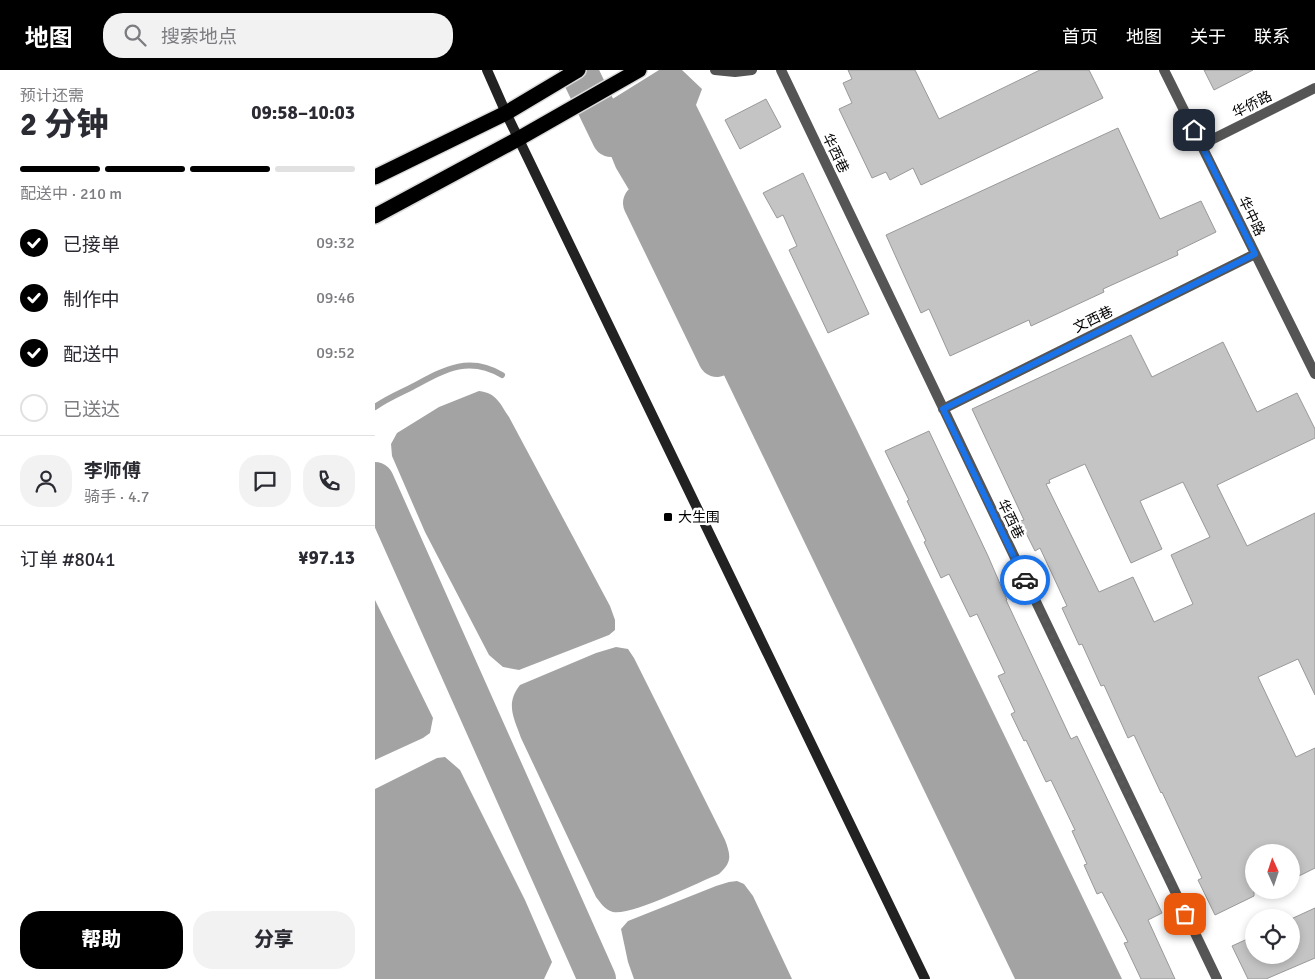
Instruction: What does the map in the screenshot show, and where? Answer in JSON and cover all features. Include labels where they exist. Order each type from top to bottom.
[{"type":"highway","points":[[375,177],[506,113],[578,70]]},
{"type":"highway","points":[[375,216],[518,139],[639,70]]},
{"type":"street","points":[[487,70],[518,139],[925,979]]},
{"type":"street","points":[[715,70],[735,72],[752,70]]},
{"type":"street","name":"华西巷","points":[[781,70],[1217,979]]},
{"type":"street","name":"华中路","points":[[1164,70],[1315,374]]},
{"type":"street","name":"华侨路","points":[[1201,145],[1315,88]]},
{"type":"street","name":"文西巷","points":[[943,409],[1255,254]]},
{"type":"shaded area","points":[[633,70],[682,70],[702,89],[696,105],[855,426],[1122,979],[1015,979],[695,315],[695,301],[616,168],[587,97]]},
{"type":"shaded area","points":[[479,391],[494,397],[509,417],[610,606],[615,620],[615,630],[609,635],[519,670],[503,667],[489,655],[425,532],[392,456],[391,444],[397,433],[439,407]]},
{"type":"shaded area","points":[[375,600],[433,718],[430,733],[375,760]]},
{"type":"shaded area","points":[[616,647],[628,649],[634,658],[725,840],[729,858],[726,866],[719,874],[649,904],[622,912],[610,911],[596,897],[521,738],[512,711],[513,698],[520,685],[596,653]]},
{"type":"shaded area","points":[[445,757],[460,770],[525,900],[552,962],[544,979],[375,979],[375,789],[437,758]]},
{"type":"shaded area","points":[[737,881],[744,884],[753,896],[792,979],[634,979],[628,962],[621,929],[628,921],[716,886]]},
{"type":"pier","points":[[628,70],[659,70],[590,113],[584,98]]},
{"type":"building","points":[[848,70],[915,70],[939,119],[1040,70],[1089,70],[1103,98],[921,185],[913,168],[890,180],[886,172],[872,178],[839,109],[852,103],[843,83],[852,79]]},
{"type":"building","points":[[1204,70],[1253,70],[1214,90]]},
{"type":"building","points":[[766,99],[781,127],[740,149],[725,120]]},
{"type":"building","points":[[1118,128],[1160,219],[1201,201],[1216,232],[1177,251],[1178,255],[1103,289],[1104,292],[1031,326],[1029,320],[950,356],[929,309],[921,313],[886,235]]},
{"type":"building","points":[[803,173],[869,314],[828,333],[789,250],[797,246],[783,215],[777,218],[763,193]]},
{"type":"building","points":[[1131,335],[1152,377],[1223,342],[1257,412],[1297,393],[1315,429],[1315,438],[1217,485],[1247,546],[1315,513],[1315,695],[1298,659],[1258,677],[1296,757],[1315,748],[1315,868],[1300,876],[1300,844],[1245,844],[1245,899],[1248,899],[1215,915],[1198,880],[1202,878],[1162,792],[1134,735],[1128,738],[1104,685],[1101,686],[1082,644],[1079,645],[1062,608],[1067,606],[1040,548],[1035,551],[1020,521],[1024,520],[972,409]],"holes":[[[1085,464],[1131,563],[1162,549],[1140,501],[1183,482],[1210,537],[1171,555],[1193,604],[1154,622],[1133,577],[1099,592],[1046,484],[1050,483],[1049,480]]]},
{"type":"building","points":[[929,431],[1071,739],[1077,736],[1162,913],[1148,920],[1175,979],[1141,979],[1124,943],[1128,942],[1102,892],[1097,894],[1084,865],[1087,864],[1072,831],[1075,830],[1051,780],[1046,782],[1011,714],[1015,712],[998,676],[1005,673],[977,614],[970,617],[949,574],[941,578],[924,542],[926,541],[907,501],[909,500],[885,451]]},
{"type":"building","points":[[1315,908],[1315,958],[1266,979],[1248,979],[1232,946],[1245,940],[1245,964],[1300,964],[1300,915]]},
{"type":"waterway","points":[[578,70],[611,138]]},
{"type":"waterway","points":[[642,203],[717,358]]},
{"type":"waterway","points":[[375,407],[435,375],[456,367],[478,366],[502,375]]},
{"type":"waterway","points":[[375,481],[597,979]]},
{"type":"way so far","points":[[1025,580],[1185,914]]},
{"type":"place","name":"大生围","points":[[668,517]]},
{"type":"route","points":[[1025,580],[943,409],[1255,254],[1194,130]]}]
